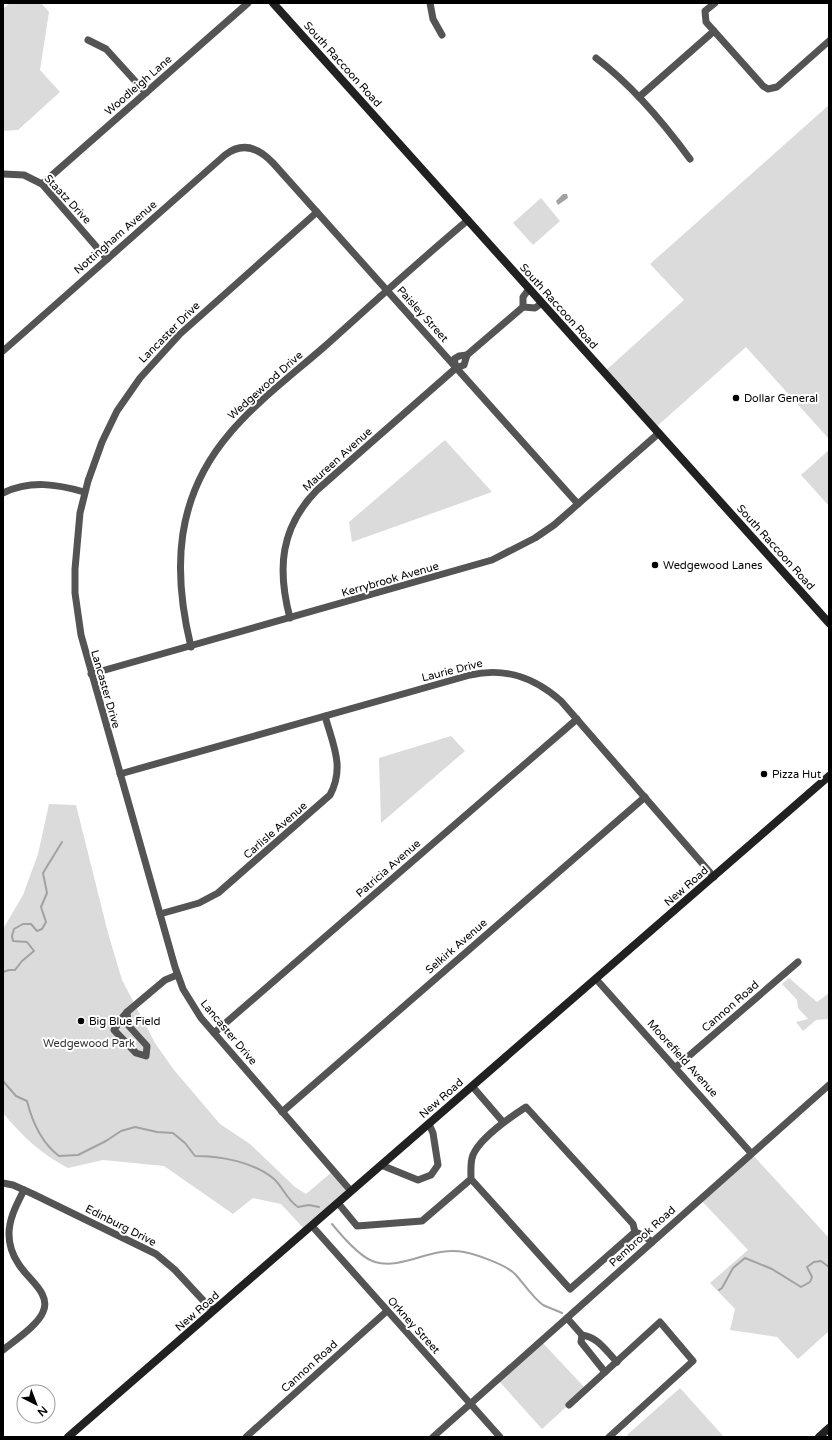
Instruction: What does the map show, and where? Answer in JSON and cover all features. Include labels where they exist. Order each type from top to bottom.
[{"type":"street","name":"Woodleigh Lane","points":[[42,184],[248,3]]},
{"type":"street","name":"South Raccoon Road","points":[[273,3],[829,623]]},
{"type":"street","points":[[430,3],[433,19],[442,35]]},
{"type":"street","points":[[715,3],[706,9],[704,15],[706,22],[763,86],[768,89],[777,87],[829,41]]},
{"type":"street","points":[[639,97],[714,31]]},
{"type":"street","points":[[88,40],[106,49],[146,93]]},
{"type":"street","points":[[596,58],[618,75],[639,97],[672,134],[690,159]]},
{"type":"street","name":"Paisley Street","points":[[246,147],[254,148],[265,155],[578,504]]},
{"type":"street","name":"Nottingham Avenue","points":[[3,351],[225,154],[232,150],[246,147]]},
{"type":"street","name":"Staatz Drive","points":[[3,174],[24,175],[42,184],[107,259]]},
{"type":"street","name":"Lancaster Drive","points":[[317,212],[180,334],[152,364],[129,394],[111,423],[95,460],[84,492],[76,547],[75,593],[81,635],[91,674],[177,975],[191,1004],[214,1033],[351,1191]]},
{"type":"street","name":"Wedgewood Drive","points":[[191,647],[181,600],[180,553],[189,508],[206,469],[221,445],[244,418],[468,220]]},
{"type":"street","points":[[529,288],[523,297],[523,307],[535,308],[542,303]]},
{"type":"street","name":"Maureen Avenue","points":[[290,618],[285,597],[283,562],[289,534],[301,510],[317,490],[456,368],[464,365],[467,356],[523,307]]},
{"type":"street","name":"Kerrybrook Avenue","points":[[91,674],[191,647],[492,560],[535,538],[578,504],[659,433]]},
{"type":"street","points":[[3,493],[26,485],[45,484],[84,492]]},
{"type":"street","name":"Laurie Drive","points":[[120,774],[470,675],[492,672],[519,675],[542,685],[561,701],[714,877]]},
{"type":"street","name":"Carlisle Avenue","points":[[160,914],[199,903],[218,893],[330,795],[335,785],[338,769],[325,716]]},
{"type":"street","name":"Patricia Avenue","points":[[214,1033],[577,719]]},
{"type":"street","name":"New Road","points":[[68,1437],[829,776]]},
{"type":"street","name":"Selkirk Avenue","points":[[282,1112],[644,797]]},
{"type":"street","name":"Cannon Road","points":[[676,1068],[798,962]]},
{"type":"street","points":[[127,1012],[128,1025],[147,1046],[146,1056],[136,1053],[114,1030],[127,1012],[165,980],[177,975]]},
{"type":"street","name":"Moorefield Avenue","points":[[596,979],[752,1153]]},
{"type":"street","name":"Pembrook Road","points":[[433,1437],[829,1084]]},
{"type":"street","points":[[472,1086],[503,1122]]},
{"type":"street","points":[[526,1107],[633,1224],[635,1232],[570,1289],[471,1179],[473,1154],[503,1122],[526,1107]]},
{"type":"street","points":[[381,1166],[418,1180],[431,1175],[438,1165],[433,1133],[429,1124]]},
{"type":"street","points":[[338,1203],[357,1226],[422,1221],[471,1179]]},
{"type":"street","name":"Edinburg Drive","points":[[3,1183],[13,1185],[24,1190],[156,1254],[175,1270],[213,1311]]},
{"type":"street","points":[[3,1350],[36,1321],[44,1309],[44,1298],[41,1291],[18,1264],[11,1248],[10,1224],[24,1190]]},
{"type":"street","name":"Orkney Street","points":[[312,1226],[500,1437]]},
{"type":"street","points":[[635,1232],[643,1235],[652,1242]]},
{"type":"street","name":"Cannon Road","points":[[246,1437],[387,1311]]},
{"type":"street","points":[[567,1318],[582,1335],[596,1339],[617,1362]]},
{"type":"street","points":[[569,1405],[660,1322],[693,1361],[609,1437]]},
{"type":"street","points":[[582,1335],[581,1342],[605,1372]]},
{"type":"street","points":[[819,1437],[829,1428]]},
{"type":"green space","points":[[10,3],[41,3],[49,12],[40,70],[60,92],[18,130],[3,131],[3,9]]},
{"type":"green space","points":[[829,105],[829,439],[746,347],[655,428],[604,372],[684,300],[650,264]]},
{"type":"green space","points":[[541,198],[560,221],[533,245],[513,223]]},
{"type":"green space","points":[[445,440],[492,492],[352,542],[349,522]]},
{"type":"green space","points":[[829,450],[829,506],[801,475]]},
{"type":"green space","points":[[451,736],[465,751],[381,823],[379,758]]},
{"type":"green space","name":"Wedgewood Park","points":[[49,804],[76,805],[108,933],[122,980],[155,1043],[174,1070],[220,1124],[250,1144],[295,1187],[306,1194],[333,1171],[351,1191],[306,1231],[281,1204],[253,1198],[233,1214],[164,1166],[103,1160],[68,1168],[49,1157],[32,1144],[3,1113],[3,929],[23,895],[38,854]]},
{"type":"green space","points":[[789,978],[817,1002],[829,993],[829,1019],[816,1020],[803,1031],[796,1022],[808,1019],[798,1008],[797,1000],[782,984]]},
{"type":"green space","points":[[751,1153],[829,1238],[829,1331],[798,1359],[777,1337],[730,1330],[735,1309],[710,1283],[748,1250],[700,1199]]},
{"type":"green space","points":[[541,1341],[586,1389],[542,1429],[498,1380]]},
{"type":"green space","points":[[680,1388],[724,1437],[629,1437],[627,1435]]},
{"type":"shaded area","points":[[563,194],[567,194],[568,198],[558,205],[556,201]]},
{"type":"waterway","points":[[3,972],[15,970],[22,961],[34,951],[27,942],[13,941],[12,936],[14,929],[23,924],[31,924],[37,931],[42,929],[46,922],[41,907],[47,893],[43,873],[62,842]]},
{"type":"waterway","points":[[3,1081],[16,1096],[27,1101],[38,1131],[53,1151],[59,1156],[78,1155],[106,1141],[121,1131],[135,1127],[157,1132],[173,1133],[185,1143],[195,1156],[216,1157],[237,1161],[257,1168],[274,1179],[290,1200],[298,1207],[309,1205],[319,1207]]},
{"type":"waterway","points":[[332,1224],[358,1251],[375,1262],[386,1264],[396,1263],[441,1252],[452,1251],[470,1253],[492,1261],[512,1271],[543,1305],[562,1313]]},
{"type":"waterway","points":[[719,1290],[722,1288],[733,1268],[745,1258],[772,1269],[801,1287],[810,1282],[812,1277],[807,1267],[814,1262],[821,1261],[829,1267]]},
{"type":"place","name":"Dollar General","points":[[736,398]]},
{"type":"place","name":"Wedgewood Lanes","points":[[655,565]]},
{"type":"place","name":"Pizza Hut","points":[[764,774]]},
{"type":"place","name":"Big Blue Field","points":[[81,1021]]}]
